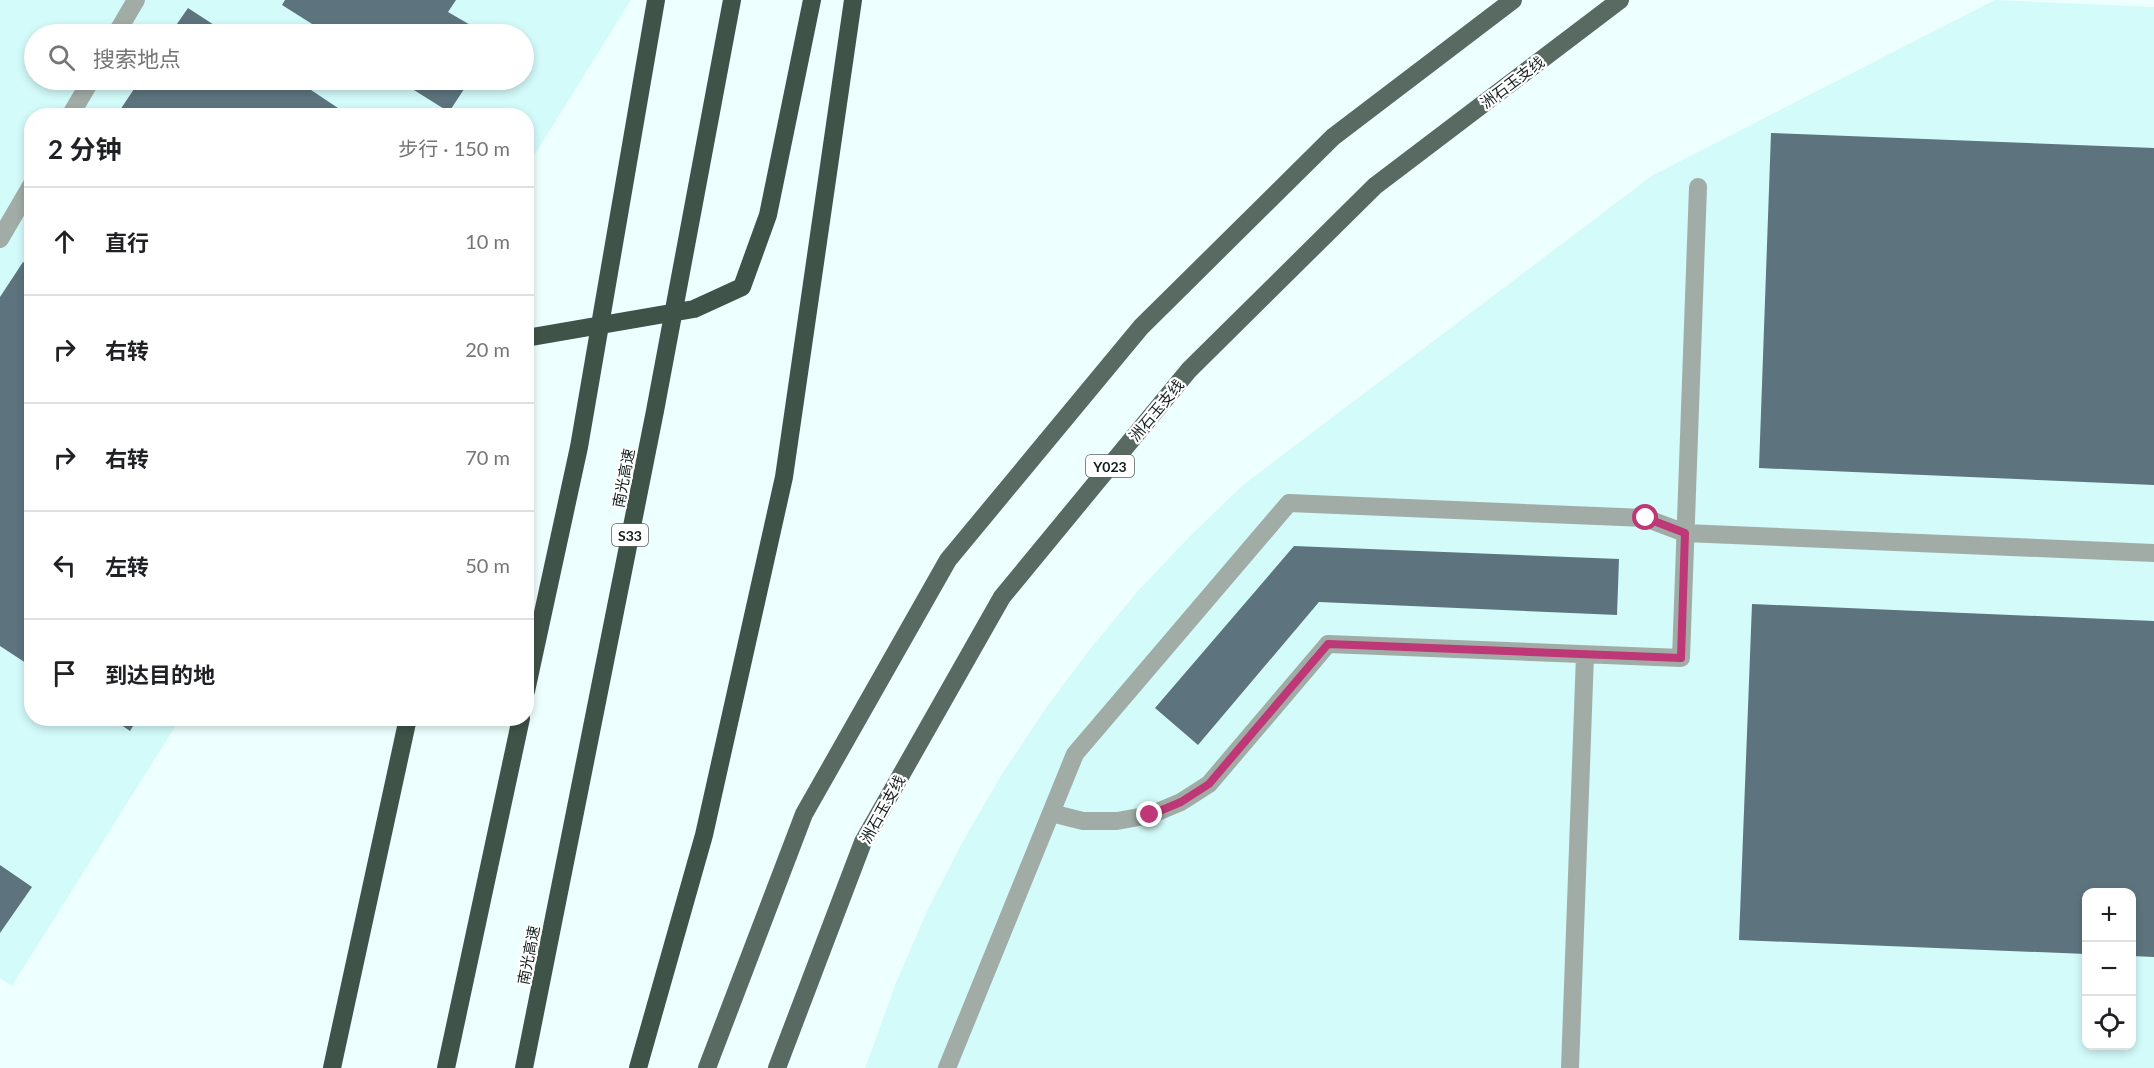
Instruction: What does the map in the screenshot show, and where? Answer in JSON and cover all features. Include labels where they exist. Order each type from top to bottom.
[{"type":"highway","points":[[534,654],[579,447],[656,0]]},
{"type":"highway","name":"南光高速","points":[[524,1068],[653,423],[732,0]]},
{"type":"highway","points":[[534,337],[694,309],[742,287],[768,215],[812,0]]},
{"type":"highway","points":[[638,1068],[704,835],[784,477],[853,0]]},
{"type":"highway","points":[[332,1068],[406,726]]},
{"type":"highway","points":[[446,1068],[519,726]]},
{"type":"main road","points":[[707,1068],[804,814],[948,560],[1141,327],[1333,137],[1513,0]]},
{"type":"main road","name":"洲石玉支线","points":[[777,1068],[863,842],[1002,597],[1189,370],[1375,186],[1620,0]]},
{"type":"lane","points":[[122,24],[136,0]]},
{"type":"lane","points":[[75,108],[85,90]]},
{"type":"lane","points":[[1051,813],[1083,821],[1117,821],[1150,815],[1181,802],[1209,784],[1328,644],[1681,658],[1698,187]]},
{"type":"lane","points":[[0,239],[24,198]]},
{"type":"lane","points":[[947,1068],[1075,754],[1288,503],[1646,518],[1685,533],[2154,553]]},
{"type":"lane","points":[[1570,1068],[1586,655]]},
{"type":"shaded area","points":[[0,0],[631,0],[534,156],[534,108],[24,108],[24,726],[176,726],[12,986],[0,978]]},
{"type":"shaded area","points":[[1995,0],[2154,7],[2154,1068],[865,1068],[896,983],[927,911],[963,841],[1002,774],[1046,708],[1090,649],[1138,591],[1243,485],[1653,175]]},
{"type":"building","points":[[285,0],[456,0],[448,12],[469,24],[312,24],[282,5]]},
{"type":"building","points":[[188,8],[213,24],[177,24]]},
{"type":"building","points":[[133,90],[311,90],[338,108],[121,108]]},
{"type":"building","points":[[414,90],[463,90],[452,108],[443,108]]},
{"type":"building","points":[[1771,133],[2154,148],[2154,485],[1759,468]]},
{"type":"building","points":[[24,263],[24,662],[0,646],[0,297]]},
{"type":"building","points":[[1294,546],[1619,559],[1617,615],[1319,602],[1198,745],[1155,708]]},
{"type":"building","points":[[1752,604],[2154,621],[2154,957],[2136,956],[2136,888],[2082,888],[2082,954],[1739,940]]},
{"type":"building","points":[[123,726],[133,726],[130,731]]},
{"type":"building","points":[[0,865],[32,887],[0,933]]},
{"type":"route","points":[[1150,815],[1181,802],[1209,784],[1328,644],[1681,658],[1685,533],[1646,518]]}]
